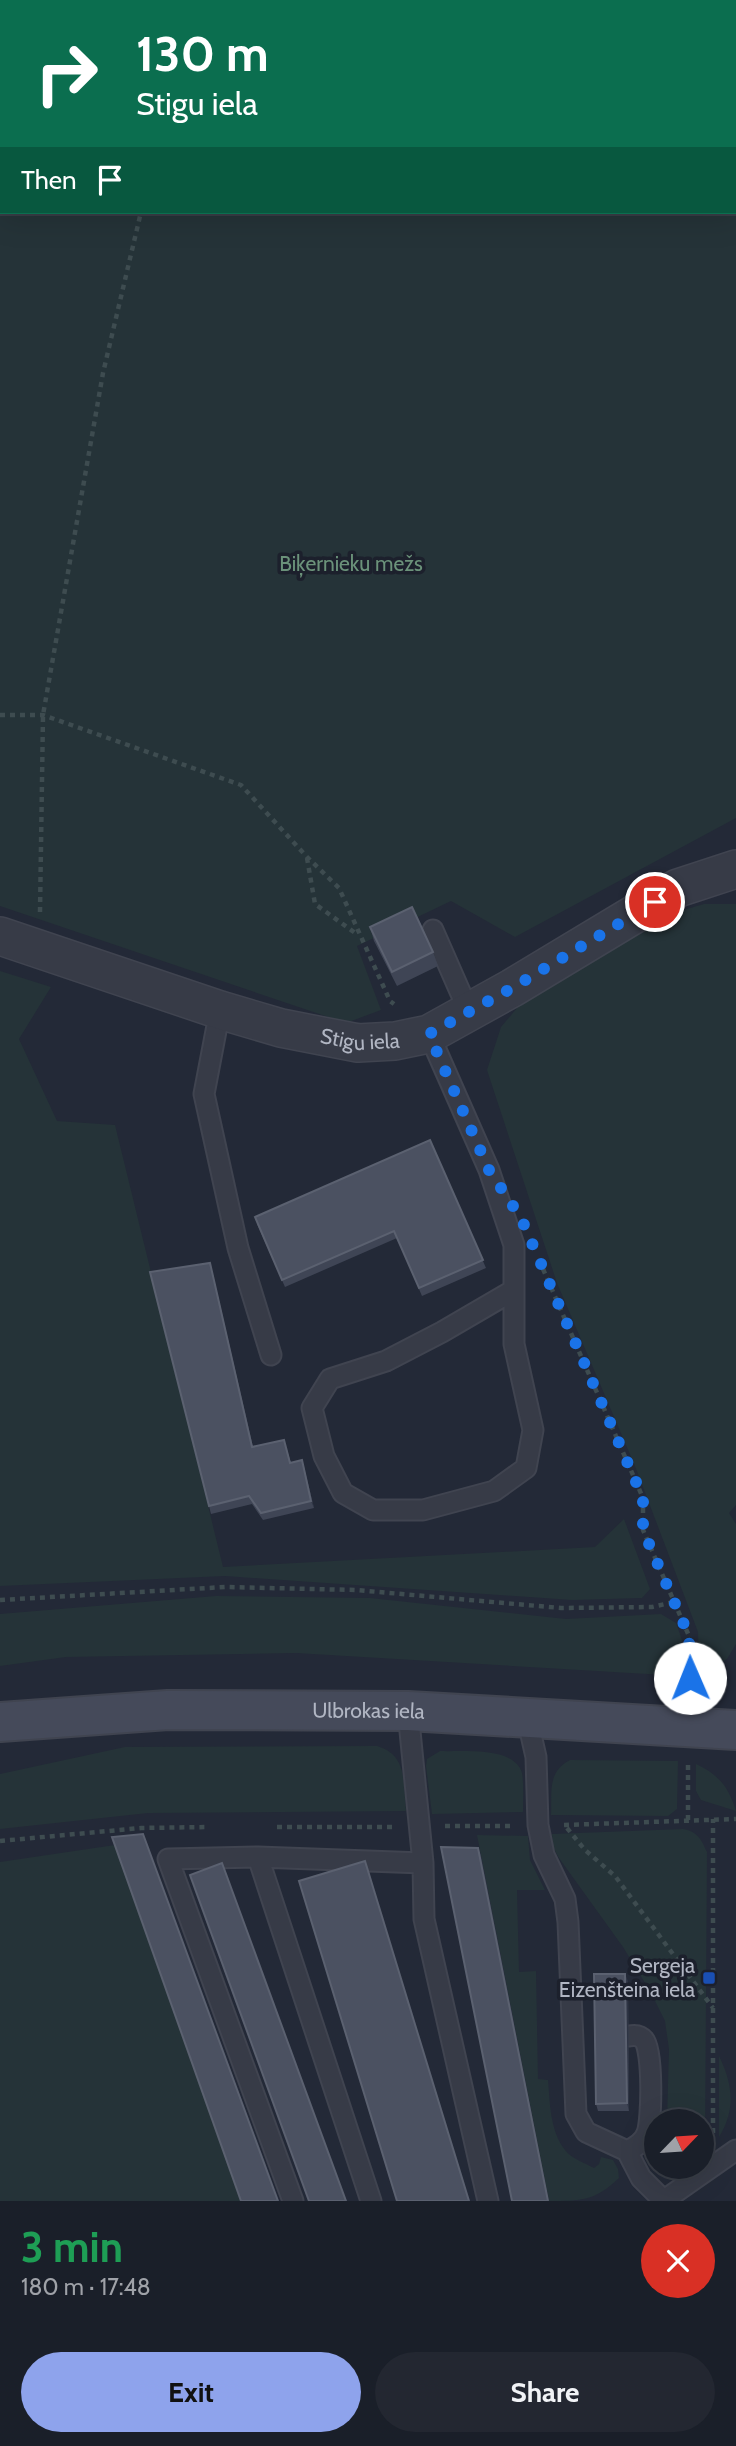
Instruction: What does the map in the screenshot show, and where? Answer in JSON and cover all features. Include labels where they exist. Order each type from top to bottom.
[{"type":"main road","name":"Ulbrokas iela","points":[[0,1722],[168,1710],[408,1711],[736,1730]]},
{"type":"street","name":"Stigu iela","points":[[0,936],[281,1028],[358,1043],[395,1041],[429,1034],[678,888],[736,869]]},
{"type":"lane","points":[[433,930],[468,1012]]},
{"type":"lane","points":[[220,1010],[204,1094],[238,1248],[271,1355]]},
{"type":"lane","points":[[429,1034],[489,1170],[514,1245],[514,1290],[514,1344],[533,1430],[526,1468],[494,1491],[423,1510],[373,1510],[343,1493],[324,1456],[313,1408],[330,1379],[386,1361],[514,1290]]},
{"type":"lane","points":[[408,1711],[423,1863],[424,1919],[488,2201]]},
{"type":"lane","points":[[527,1717],[536,1757],[538,1825],[544,1854],[565,1899],[568,1922],[582,2039],[576,2114],[586,2132],[628,2151],[641,2178],[663,2201],[695,2179]]},
{"type":"lane","points":[[293,2201],[168,1859],[258,1857],[423,1863]]},
{"type":"lane","points":[[258,1857],[371,2201]]},
{"type":"lane","points":[[628,2151],[646,2136],[649,2124],[649,2051],[643,2039],[636,2035],[629,2036]]},
{"type":"lane","points":[[714,2166],[736,2150]]},
{"type":"path","points":[[39,949],[43,715],[103,373],[141,214]]},
{"type":"path","points":[[0,715],[43,715],[240,785],[339,888],[390,1001],[429,1034]]},
{"type":"path","points":[[307,857],[315,904],[360,936]]},
{"type":"path","points":[[538,1256],[643,1498],[643,1530],[689,1636],[690,1678]]},
{"type":"path","points":[[0,1600],[225,1587],[356,1590],[561,1608],[652,1607],[674,1602]]},
{"type":"path","points":[[688,1763],[688,1820]]},
{"type":"path","points":[[713,1819],[713,2109]]},
{"type":"path","points":[[266,1827],[565,1825],[736,1819]]},
{"type":"path","points":[[565,1825],[585,1850],[615,1876],[713,2008]]},
{"type":"path","points":[[0,1841],[141,1828],[211,1828]]},
{"type":"green space","name":"Biķernieku mežs","points":[[0,214],[736,214],[736,818],[515,937],[451,901],[357,946],[381,1010],[346,1023],[0,906]]},
{"type":"green space","points":[[704,904],[736,904],[736,1505],[729,1513],[736,1524],[736,1644],[727,1659],[699,1675],[698,1632],[635,1466],[557,1283],[487,1070],[501,1027],[523,1001],[673,913]]},
{"type":"green space","points":[[0,971],[51,987],[19,1039],[57,1121],[115,1125],[223,1567],[595,1547],[624,1519],[650,1589],[642,1598],[572,1600],[225,1576],[0,1586]]},
{"type":"green space","points":[[216,1596],[370,1598],[566,1619],[661,1614],[676,1623],[682,1640],[681,1676],[296,1653],[66,1657],[0,1666],[0,1614]]},
{"type":"green space","points":[[377,1746],[387,1750],[399,1763],[404,1781],[406,1811],[148,1813],[0,1829],[0,1774],[125,1747]]},
{"type":"green space","points":[[440,1751],[487,1752],[509,1758],[517,1764],[522,1773],[523,1812],[432,1814],[426,1766],[427,1759]]},
{"type":"green space","points":[[570,1760],[678,1761],[677,1809],[668,1816],[551,1815],[554,1777],[557,1770]]},
{"type":"green space","points":[[696,1764],[722,1782],[736,1811],[701,1800],[696,1791]]},
{"type":"green space","points":[[683,1829],[692,1832],[703,1843],[707,1852],[705,2109],[667,2109],[669,2049],[665,2021],[623,1947],[559,1858],[553,1847],[552,1834]]},
{"type":"green space","points":[[477,1835],[528,1836],[530,1860],[545,1890],[517,1890],[519,1972],[536,1971],[538,2079],[548,2080],[552,2116],[560,2142],[571,2156],[594,2168],[601,2157],[613,2160],[618,2169],[619,2178],[587,2198],[549,2201]]},
{"type":"green space","points":[[115,1845],[241,2201],[0,2201],[0,1862]]},
{"type":"green space","points":[[719,2056],[731,2097],[728,2117],[719,2137]]},
{"type":"building","points":[[412,907],[433,952],[392,972],[370,927]]},
{"type":"building","points":[[430,1140],[483,1260],[419,1288],[394,1231],[282,1280],[255,1217]]},
{"type":"building","points":[[210,1263],[252,1447],[284,1440],[290,1463],[302,1460],[311,1501],[261,1513],[249,1496],[209,1506],[150,1272]]},
{"type":"building","points":[[143,1834],[278,2201],[241,2201],[112,1837]]},
{"type":"building","points":[[441,1847],[478,1848],[548,2201],[512,2201]]},
{"type":"building","points":[[365,1861],[469,2201],[397,2201],[299,1881]]},
{"type":"building","points":[[222,1863],[346,2201],[309,2201],[190,1875]]},
{"type":"building","points":[[594,1974],[625,1974],[627,2103],[596,2104]]},
{"type":"place","name":"Sergeja Eizenšteina iela","points":[[709,1978]]},
{"type":"route","points":[[655,902],[512,988],[429,1034],[489,1170],[521,1218],[643,1498],[643,1530],[689,1636],[690,1678]]}]
